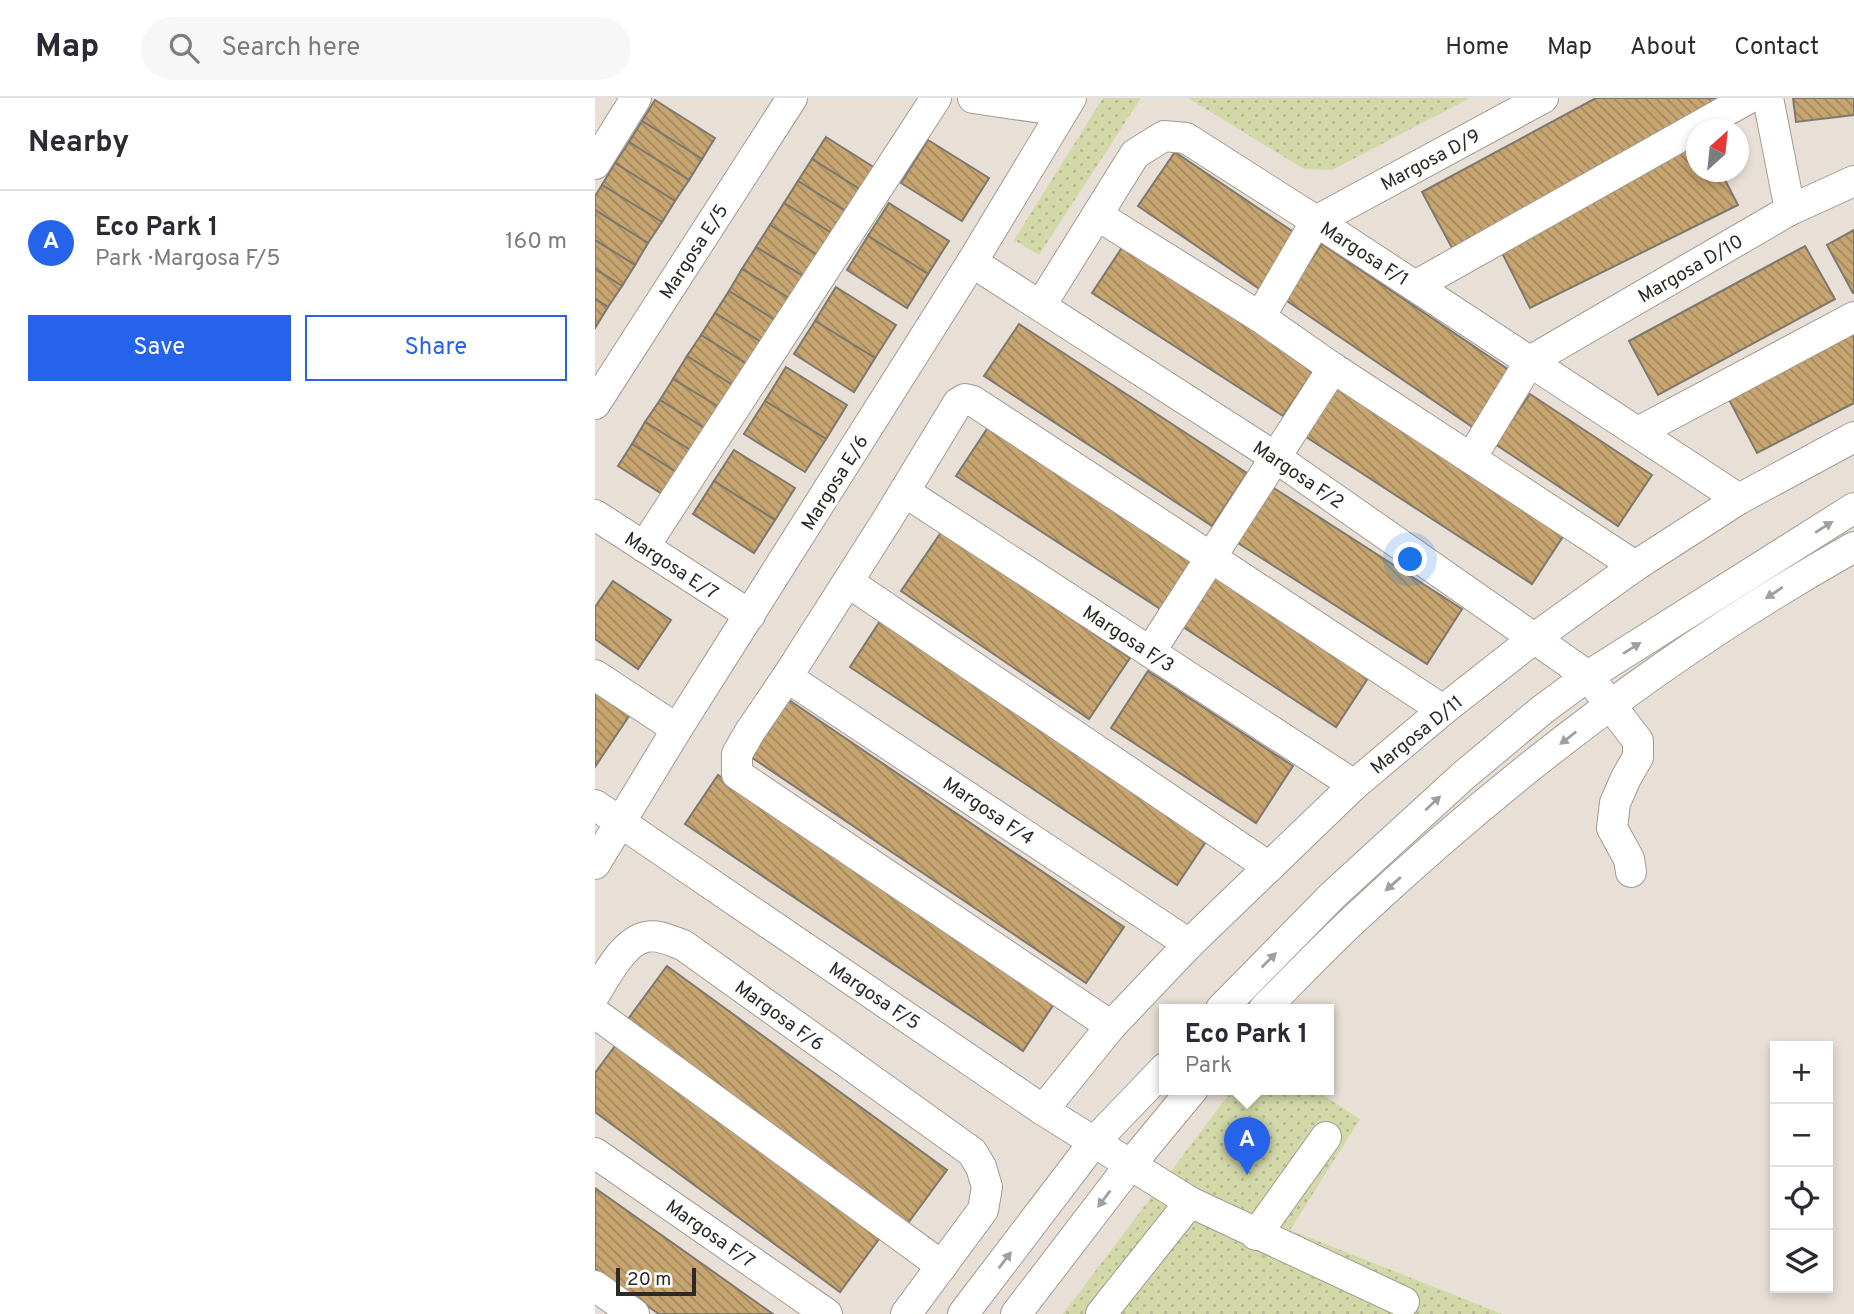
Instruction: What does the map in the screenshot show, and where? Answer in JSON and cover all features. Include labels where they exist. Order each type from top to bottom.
[{"type":"street","points":[[595,164],[636,98]]},
{"type":"street","name":"Margosa E/5","points":[[595,404],[792,98]]},
{"type":"street","points":[[644,547],[936,98]]},
{"type":"street","points":[[973,98],[1067,105]]},
{"type":"street","name":"Margosa D/9","points":[[1316,220],[1543,98]]},
{"type":"street","points":[[1415,286],[1749,98]]},
{"type":"street","points":[[1768,98],[1790,210]]},
{"type":"street","name":"Margosa E/6","points":[[595,864],[1067,105]]},
{"type":"street","name":"Margosa F/1","points":[[1041,305],[1135,154],[1164,136],[1186,138],[1316,220],[1739,499]]},
{"type":"street","name":"Margosa D/10","points":[[1530,361],[1790,210],[1854,181]]},
{"type":"street","points":[[1097,215],[1260,317],[1333,368],[1635,566]]},
{"type":"street","points":[[1260,317],[1316,220]]},
{"type":"street","name":"Margosa F/2","points":[[972,261],[1275,457],[1536,637],[1588,676],[1638,741],[1638,757],[1615,803],[1612,828],[1629,859],[1631,872]]},
{"type":"street","points":[[1638,432],[1854,317]]},
{"type":"street","points":[[1471,458],[1530,361]]},
{"type":"street","points":[[1150,652],[1333,368]]},
{"type":"street","points":[[1111,1027],[737,774],[737,754],[905,492],[958,403],[965,399],[973,401],[1443,710]]},
{"type":"street","name":"Margosa D/11","points":[[1043,1110],[1111,1027],[1189,944],[1354,785],[1443,710],[1536,637],[1635,566],[1739,499],[1854,437]]},
{"type":"street","name":"Margosa F/3","points":[[905,492],[1354,785]]},
{"type":"street","points":[[1226,1004],[1333,895],[1462,776],[1542,710],[1588,676],[1854,508]]},
{"type":"street","name":"Margosa E/7","points":[[595,516],[750,615]]},
{"type":"street","points":[[1269,1004],[1362,912],[1487,801],[1610,706],[1785,585],[1854,547]]},
{"type":"street","points":[[848,582],[1269,867]]},
{"type":"street","points":[[595,675],[677,729]]},
{"type":"street","name":"Margosa F/4","points":[[787,677],[1189,944]]},
{"type":"street","name":"Margosa F/5","points":[[595,805],[1043,1110],[1191,1202],[1256,1235],[1404,1302]]},
{"type":"street","name":"Margosa F/6","points":[[595,994],[622,953],[643,937],[660,937],[684,945],[972,1152],[981,1167],[987,1187],[982,1210],[942,1266]]},
{"type":"street","points":[[595,1013],[942,1266],[906,1314]]},
{"type":"street","points":[[964,1314],[1094,1142],[1159,1074]]},
{"type":"street","points":[[1016,1314],[1131,1164],[1188,1095]]},
{"type":"street","points":[[1256,1235],[1326,1137]]},
{"type":"street","name":"Margosa F/7","points":[[595,1153],[827,1314]]},
{"type":"street","points":[[1101,1314],[1191,1202]]},
{"type":"street","points":[[595,1286],[634,1314]]},
{"type":"green space","points":[[1103,98],[1141,98],[1039,255],[1014,240]]},
{"type":"green space","points":[[1188,98],[1470,98],[1332,170],[1304,169]]},
{"type":"green space","points":[[1228,1095],[1322,1095],[1360,1119],[1290,1230],[1502,1314],[1063,1314]]},
{"type":"building","points":[[1596,98],[1723,98],[1452,248],[1422,192]]},
{"type":"building","points":[[1793,98],[1854,98],[1854,115],[1796,122]]},
{"type":"building","points":[[655,100],[715,138],[702,159],[642,121]]},
{"type":"building","points":[[642,121],[702,159],[689,180],[629,142]]},
{"type":"building","points":[[826,137],[875,168],[861,190],[812,159]]},
{"type":"building","points":[[928,140],[989,178],[962,221],[901,183]]},
{"type":"building","points":[[629,142],[689,180],[675,201],[615,163]]},
{"type":"building","points":[[1686,149],[1686,182],[1726,182],[1738,205],[1530,308],[1497,243]]},
{"type":"building","points":[[1175,152],[1298,235],[1261,290],[1138,206]]},
{"type":"building","points":[[812,159],[861,190],[847,212],[798,181]]},
{"type":"building","points":[[615,163],[675,201],[662,222],[602,185]]},
{"type":"building","points":[[798,181],[847,212],[833,234],[784,203]]},
{"type":"building","points":[[602,185],[662,222],[648,243],[595,210],[595,196]]},
{"type":"building","points":[[784,203],[833,234],[819,256],[770,225]]},
{"type":"building","points":[[889,203],[949,241],[928,274],[868,236]]},
{"type":"building","points":[[595,210],[648,243],[635,265],[595,240]]},
{"type":"building","points":[[770,225],[819,256],[806,278],[756,247]]},
{"type":"building","points":[[1854,230],[1854,293],[1853,293],[1827,245]]},
{"type":"building","points":[[868,236],[928,274],[907,308],[847,270]]},
{"type":"building","points":[[595,240],[635,265],[622,286],[595,269]]},
{"type":"building","points":[[1125,243],[1316,367],[1283,416],[1092,293]]},
{"type":"building","points":[[1322,244],[1512,372],[1474,428],[1284,299]]},
{"type":"building","points":[[1805,246],[1835,299],[1658,395],[1629,341]]},
{"type":"building","points":[[756,247],[806,278],[792,300],[742,269]]},
{"type":"building","points":[[595,269],[622,286],[608,307],[595,299]]},
{"type":"building","points":[[742,269],[792,300],[778,322],[729,291]]},
{"type":"building","points":[[836,287],[896,325],[875,358],[815,321]]},
{"type":"building","points":[[729,291],[778,322],[764,344],[715,313]]},
{"type":"building","points":[[595,299],[608,307],[595,328]]},
{"type":"building","points":[[715,313],[764,344],[750,366],[701,335]]},
{"type":"building","points":[[815,321],[875,358],[854,392],[794,354]]},
{"type":"building","points":[[1019,324],[1247,473],[1212,526],[984,376]]},
{"type":"building","points":[[1854,324],[1854,403],[1757,453],[1724,390]]},
{"type":"building","points":[[701,335],[750,366],[737,388],[687,356]]},
{"type":"building","points":[[687,356],[737,388],[722,409],[673,379]]},
{"type":"building","points":[[786,367],[847,405],[826,439],[765,401]]},
{"type":"building","points":[[673,379],[722,409],[709,431],[660,400]]},
{"type":"building","points":[[1331,379],[1566,532],[1532,584],[1297,431]]},
{"type":"building","points":[[1530,394],[1652,475],[1618,526],[1495,444]]},
{"type":"building","points":[[660,400],[709,431],[695,453],[645,422]]},
{"type":"building","points":[[765,401],[826,439],[805,472],[744,434]]},
{"type":"building","points":[[645,422],[695,453],[681,475],[632,444]]},
{"type":"building","points":[[991,423],[1200,559],[1165,612],[956,476]]},
{"type":"building","points":[[632,444],[681,475],[667,497],[618,466]]},
{"type":"building","points":[[734,450],[795,488],[775,520],[714,481]]},
{"type":"building","points":[[714,481],[775,520],[754,553],[693,514]]},
{"type":"building","points":[[1266,483],[1462,609],[1427,664],[1230,538]]},
{"type":"building","points":[[942,531],[1130,658],[1089,719],[901,591]]},
{"type":"building","points":[[1218,567],[1374,669],[1336,727],[1180,625]]},
{"type":"building","points":[[613,581],[671,620],[638,669],[595,639],[595,607]]},
{"type":"building","points":[[884,615],[1211,834],[1177,885],[850,667]]},
{"type":"building","points":[[1148,671],[1293,766],[1256,823],[1111,728]]},
{"type":"building","points":[[595,680],[635,707],[595,767]]},
{"type":"building","points":[[789,700],[1124,927],[1086,983],[751,757]]},
{"type":"building","points":[[718,775],[1056,1001],[1023,1051],[685,824]]},
{"type":"building","points":[[667,966],[947,1170],[908,1223],[628,1019]]},
{"type":"building","points":[[618,1042],[882,1235],[840,1292],[595,1112],[595,1073]]},
{"type":"building","points":[[595,1188],[773,1314],[659,1314],[595,1269]]},
{"type":"place","name":"Eco Park 1","points":[[1247,1175]]}]
